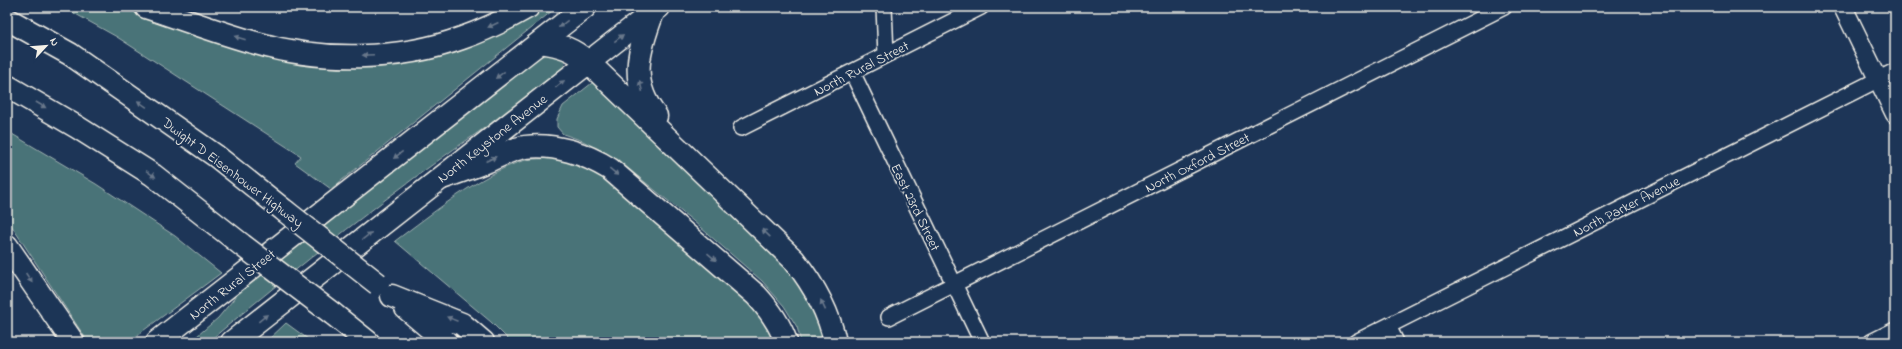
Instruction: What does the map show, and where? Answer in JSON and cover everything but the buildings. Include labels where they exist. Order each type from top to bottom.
[{"type":"main road","points":[[146,7],[256,44],[316,54],[345,56],[397,53],[436,45],[462,38],[484,29],[528,7]]},
{"type":"main road","points":[[541,42],[585,7]]},
{"type":"main road","points":[[656,9],[641,47],[639,79],[645,102],[674,143]]},
{"type":"main road","name":"North Keystone Avenue","points":[[232,342],[324,268],[442,178],[656,9]]},
{"type":"main road","name":"Dwight D Eisenhower Highway","points":[[7,19],[70,54],[216,156],[385,290],[446,342]]},
{"type":"main road","points":[[541,42],[560,45],[575,51],[588,62],[794,260],[816,291],[826,313],[835,342]]},
{"type":"main road","name":"North Rural Street","points":[[157,342],[541,42]]},
{"type":"main road","points":[[7,86],[77,127],[153,175],[368,342]]},
{"type":"main road","points":[[442,178],[526,147],[550,147],[586,155],[610,169],[756,295],[767,306],[777,322],[786,342]]},
{"type":"main road","points":[[7,246],[73,342]]},
{"type":"main road","points":[[385,290],[462,324],[483,342]]},
{"type":"main road","points":[[333,314],[353,342]]},
{"type":"street","points":[[884,7],[886,55]]},
{"type":"street","name":"North Rural Street","points":[[741,128],[981,7]]},
{"type":"street","name":"North Oxford Street","points":[[889,317],[1504,7]]},
{"type":"street","points":[[1843,7],[1895,114]]},
{"type":"street","name":"North Parker Avenue","points":[[1356,342],[1895,71]]},
{"type":"street","name":"East 23rd Street","points":[[852,72],[982,342]]},
{"type":"street","points":[[1388,326],[1396,342]]},
{"type":"street","points":[[1871,342],[1895,330]]},
{"type":"green space","points":[[63,7],[124,7],[277,58],[373,65],[420,61],[455,53],[501,34],[544,7],[557,7],[331,189],[295,163],[301,156],[117,37]]},
{"type":"green space","points":[[557,54],[565,61],[564,67],[500,117],[453,149],[382,202],[311,257],[208,342],[190,342],[218,318],[242,289],[540,56]]},
{"type":"green space","points":[[596,81],[601,82],[802,284],[829,342],[801,342],[797,327],[784,306],[762,281],[693,221],[619,161],[583,141],[563,134],[557,127],[557,119],[563,106]]},
{"type":"green space","points":[[7,131],[96,184],[175,236],[221,273],[128,342],[88,342],[7,219]]},
{"type":"green space","points":[[556,158],[587,166],[607,179],[765,317],[779,342],[511,342],[491,322],[395,241],[456,196],[490,175],[522,161]]},
{"type":"green space","points":[[286,323],[312,342],[266,342]]}]
